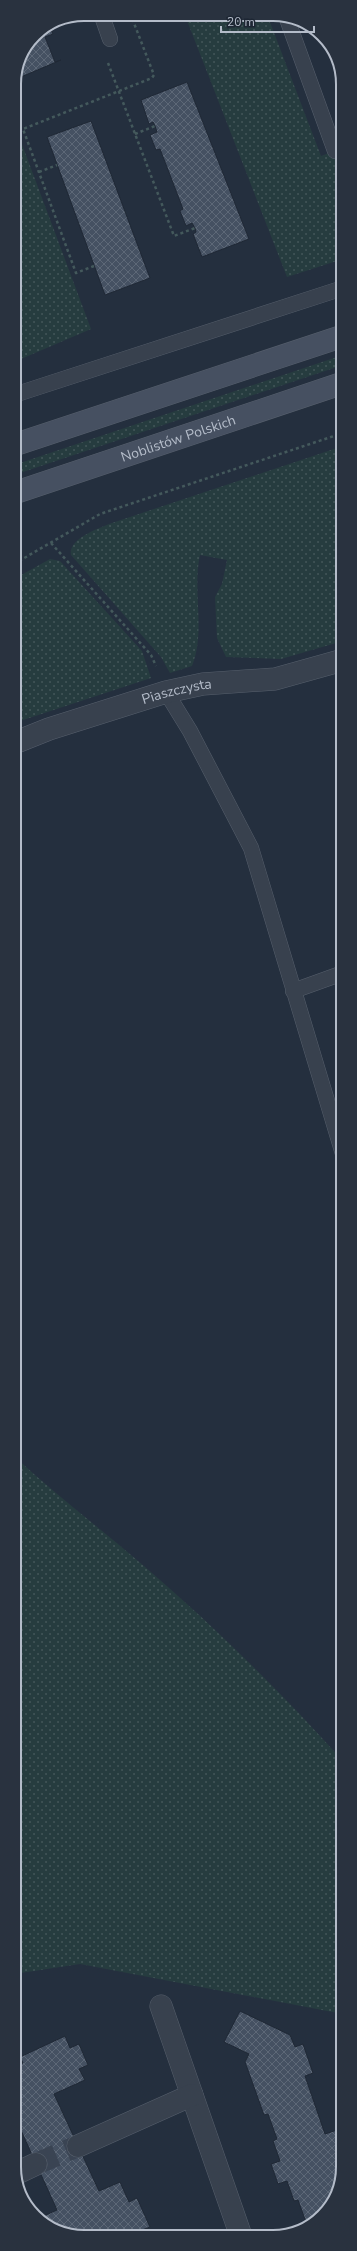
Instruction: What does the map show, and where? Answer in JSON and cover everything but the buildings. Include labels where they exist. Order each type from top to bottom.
[{"type":"main road","points":[[21,443],[336,338]]},
{"type":"main road","name":"Noblistów Polskich","points":[[21,491],[336,385]]},
{"type":"street","name":"Piaszczysta","points":[[21,740],[49,729],[166,692],[203,684],[275,679],[336,662]]},
{"type":"street","points":[[161,2006],[239,2230]]},
{"type":"street","points":[[78,2146],[192,2094]]},
{"type":"street","points":[[21,2171],[36,2164]]},
{"type":"lane","points":[[104,21],[110,39]]},
{"type":"lane","points":[[289,23],[335,151]]},
{"type":"lane","points":[[21,393],[336,290]]},
{"type":"lane","points":[[166,692],[190,731],[251,848],[292,991],[336,1132]]},
{"type":"lane","points":[[292,991],[336,975]]},
{"type":"path","points":[[94,266],[76,273],[23,129],[152,78],[154,75],[133,21]]},
{"type":"path","points":[[107,59],[174,236],[195,228]]},
{"type":"path","points":[[135,134],[155,126]]},
{"type":"path","points":[[39,172],[57,165]]},
{"type":"path","points":[[21,560],[100,514],[336,435]]},
{"type":"path","points":[[51,543],[151,655],[166,692]]},
{"type":"green space","points":[[187,21],[270,21],[321,156],[336,151],[336,261],[287,277]]},
{"type":"green space","points":[[21,142],[91,329],[21,359]]},
{"type":"green space","points":[[336,357],[336,367],[21,473],[21,463]]},
{"type":"green space","points":[[336,448],[336,643],[281,659],[226,657],[217,638],[215,597],[222,584],[227,560],[200,555],[197,583],[199,625],[196,653],[192,666],[170,673],[161,657],[71,555],[71,549],[79,539],[84,535],[109,524]]},
{"type":"green space","points":[[50,559],[60,561],[142,651],[151,678],[21,721],[21,575]]},
{"type":"green space","points":[[21,1462],[144,1566],[222,1636],[272,1685],[336,1753],[336,2013],[80,1964],[21,1973]]},
{"type":"tunnel","points":[[36,2164],[78,2146]]}]
